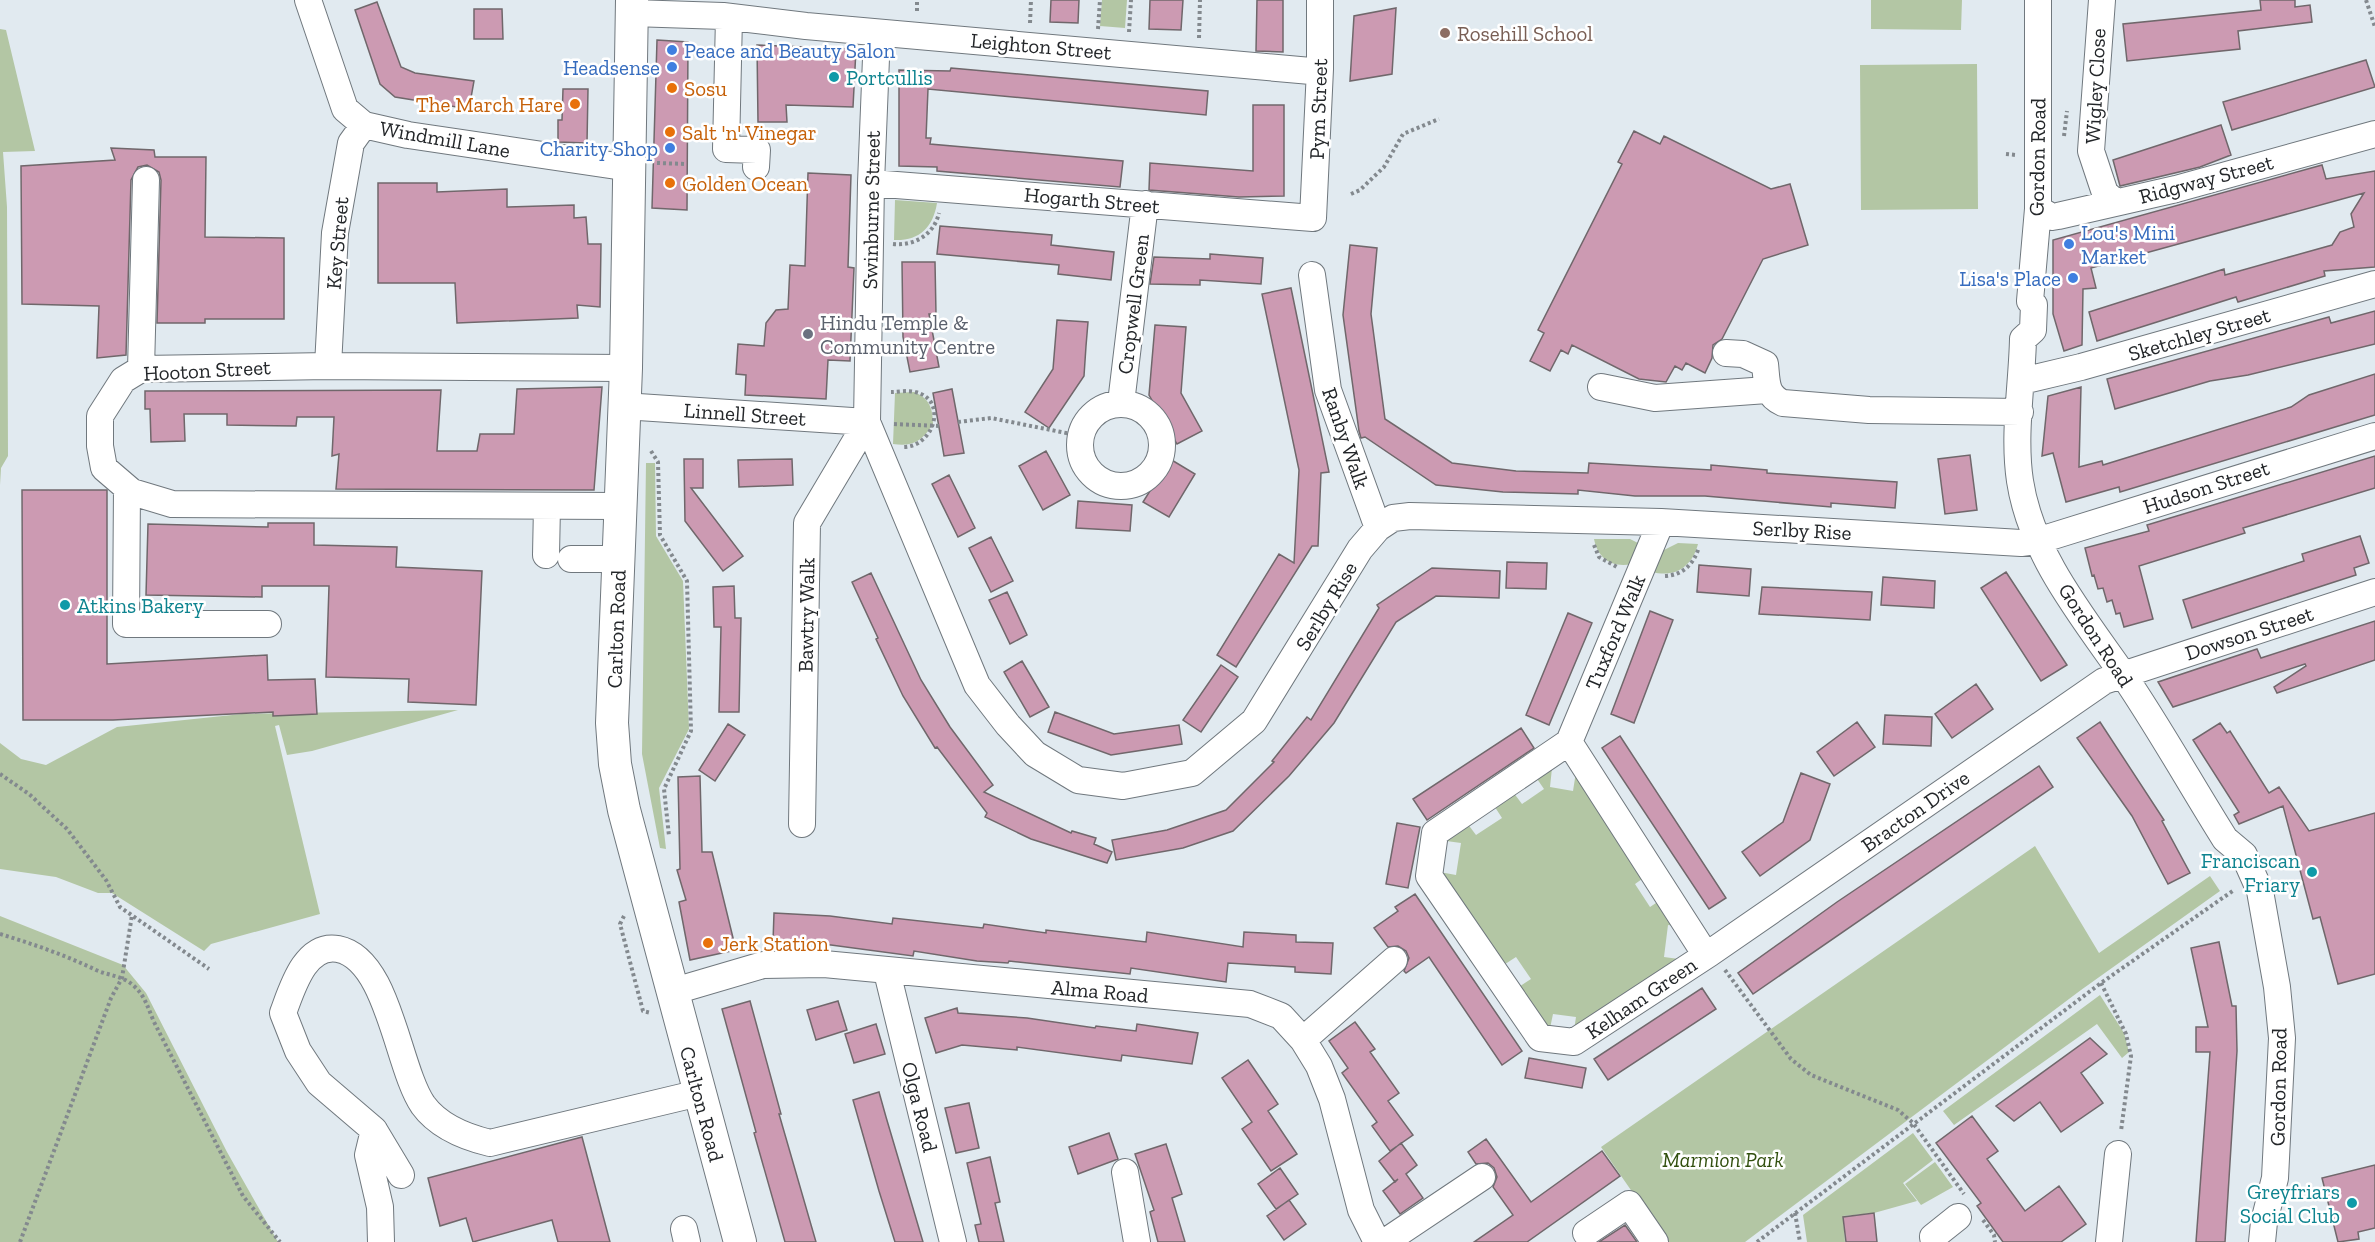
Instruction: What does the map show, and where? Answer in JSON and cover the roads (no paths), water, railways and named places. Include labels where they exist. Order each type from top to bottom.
[{"type":"main road","name":"Carlton Road","points":[[632,7],[626,368],[612,723],[615,764],[664,1004],[699,1093],[740,1242]]},
{"type":"street","name":"Windmill Lane","points":[[308,0],[345,109],[364,125],[408,135],[630,168]]},
{"type":"street","name":"Pym Street","points":[[1313,218],[1320,69],[1320,0]]},
{"type":"street","name":"Gordon Road","points":[[2038,0],[2038,209],[2030,301],[2034,305],[2033,330],[2023,339],[2018,452],[2020,480],[2037,541],[2082,618],[2123,676],[2225,839],[2244,855],[2265,906],[2282,1038],[2274,1189],[2264,1222],[2262,1242]]},
{"type":"street","name":"Wigley Close","points":[[2102,0],[2091,151],[2105,193],[2115,202]]},
{"type":"street","name":"Leighton Street","points":[[632,7],[729,17],[763,10],[877,33],[1128,53],[1311,71],[1320,69]]},
{"type":"street","points":[[729,17],[726,149],[757,150],[756,167]]},
{"type":"street","name":"Swinburne Street","points":[[867,422],[871,183],[877,33]]},
{"type":"street","name":"Key Street","points":[[328,366],[335,233],[339,202],[351,143],[364,125]]},
{"type":"street","name":"Ridgway Street","points":[[2038,209],[2052,217],[2058,216],[2176,189],[2375,134]]},
{"type":"street","points":[[141,369],[147,180]]},
{"type":"street","name":"Hogarth Street","points":[[871,183],[1313,218]]},
{"type":"street","name":"Cropwell Green","points":[[1121,403],[1145,204]]},
{"type":"street","name":"Ranby Walk","points":[[1311,275],[1328,390],[1378,528]]},
{"type":"street","name":"Sketchley Street","points":[[2022,381],[2081,367],[2375,284]]},
{"type":"street","points":[[1726,352],[1749,356],[1766,364],[1767,390],[1774,399],[1783,403],[1869,410],[2020,412]]},
{"type":"street","name":"Hooton Street","points":[[620,506],[172,504],[132,492],[104,468],[100,446],[100,416],[123,380],[141,369],[328,366],[626,368]]},
{"type":"street","points":[[1601,387],[1655,398],[1767,390]]},
{"type":"street","name":"Cropwell Green","points":[[1121,403],[1139,407],[1154,418],[1162,435],[1162,453],[1154,470],[1140,482],[1122,486],[1104,482],[1089,471],[1080,455],[1081,436],[1089,419],[1103,407],[1121,403]]},
{"type":"street","name":"Linnell Street","points":[[623,406],[867,422]]},
{"type":"street","name":"Serlby Rise","points":[[867,422],[977,685],[1035,754],[1078,780],[1123,786],[1192,773],[1254,721],[1360,549],[1378,528],[1393,518],[1410,516],[1661,522],[2021,543],[2037,541]]},
{"type":"street","name":"Bawtry Walk","points":[[802,824],[807,523],[867,422]]},
{"type":"street","name":"Hudson Street","points":[[2037,541],[2375,436]]},
{"type":"street","points":[[127,488],[126,624],[268,624]]},
{"type":"street","points":[[547,506],[559,557],[618,558]]},
{"type":"street","name":"Tuxford Walk","points":[[1569,742],[1661,522]]},
{"type":"street","name":"Dowson Street","points":[[2123,676],[2139,668],[2375,592]]},
{"type":"street","name":"Bracton Drive","points":[[1710,953],[2104,681],[2123,676]]},
{"type":"street","name":"Kelham Green","points":[[1569,742],[1700,946],[1710,953],[1574,1042],[1540,1038],[1429,876],[1435,833],[1569,742]]},
{"type":"street","points":[[401,1175],[374,1130],[319,1083],[298,1051],[283,1013],[295,981],[309,958],[330,947],[345,950],[370,971],[414,1090],[434,1117],[464,1137],[490,1143],[699,1093]]},
{"type":"street","points":[[1303,1040],[1394,960]]},
{"type":"street","name":"Alma Road","points":[[664,1004],[763,965],[824,964],[887,972],[1250,1004],[1281,1016],[1303,1040],[1319,1066],[1332,1099],[1361,1210],[1377,1242]]},
{"type":"street","name":"Olga Road","points":[[887,972],[953,1242]]},
{"type":"street","points":[[374,1130],[368,1155],[380,1207],[381,1242]]},
{"type":"street","points":[[2109,1242],[2118,1154]]},
{"type":"street","points":[[1125,1172],[1137,1242]]},
{"type":"street","points":[[1385,1242],[1482,1178]]},
{"type":"street","points":[[1586,1233],[1629,1203],[1655,1242]]},
{"type":"street","points":[[1934,1242],[1933,1237],[1968,1210]]},
{"type":"place","name":"Rosehill School","points":[[1445,33]]},
{"type":"place","name":"Peace and Beauty Salon","points":[[672,50]]},
{"type":"place","name":"Headsense","points":[[672,67]]},
{"type":"place","name":"Portcullis","points":[[834,77]]},
{"type":"place","name":"Sosu","points":[[672,88]]},
{"type":"place","name":"The March Hare","points":[[575,104]]},
{"type":"place","name":"Salt 'n' Vinegar","points":[[670,132]]},
{"type":"place","name":"Charity Shop","points":[[670,148]]},
{"type":"place","name":"Golden Ocean","points":[[670,183]]},
{"type":"place","name":"Lou's Mini Market","points":[[2069,244]]},
{"type":"place","name":"Lisa's Place","points":[[2073,278]]},
{"type":"place","name":"Hindu Temple & Community Centre","points":[[808,334]]},
{"type":"place","name":"Atkins Bakery","points":[[65,605]]},
{"type":"place","name":"Franciscan Friary","points":[[2312,872]]},
{"type":"place","name":"Jerk Station","points":[[708,943]]},
{"type":"place","name":"Greyfriars Social Club","points":[[2352,1203]]},
{"type":"park label","name":"Marmion Park","points":[[1723,1159]]}]
